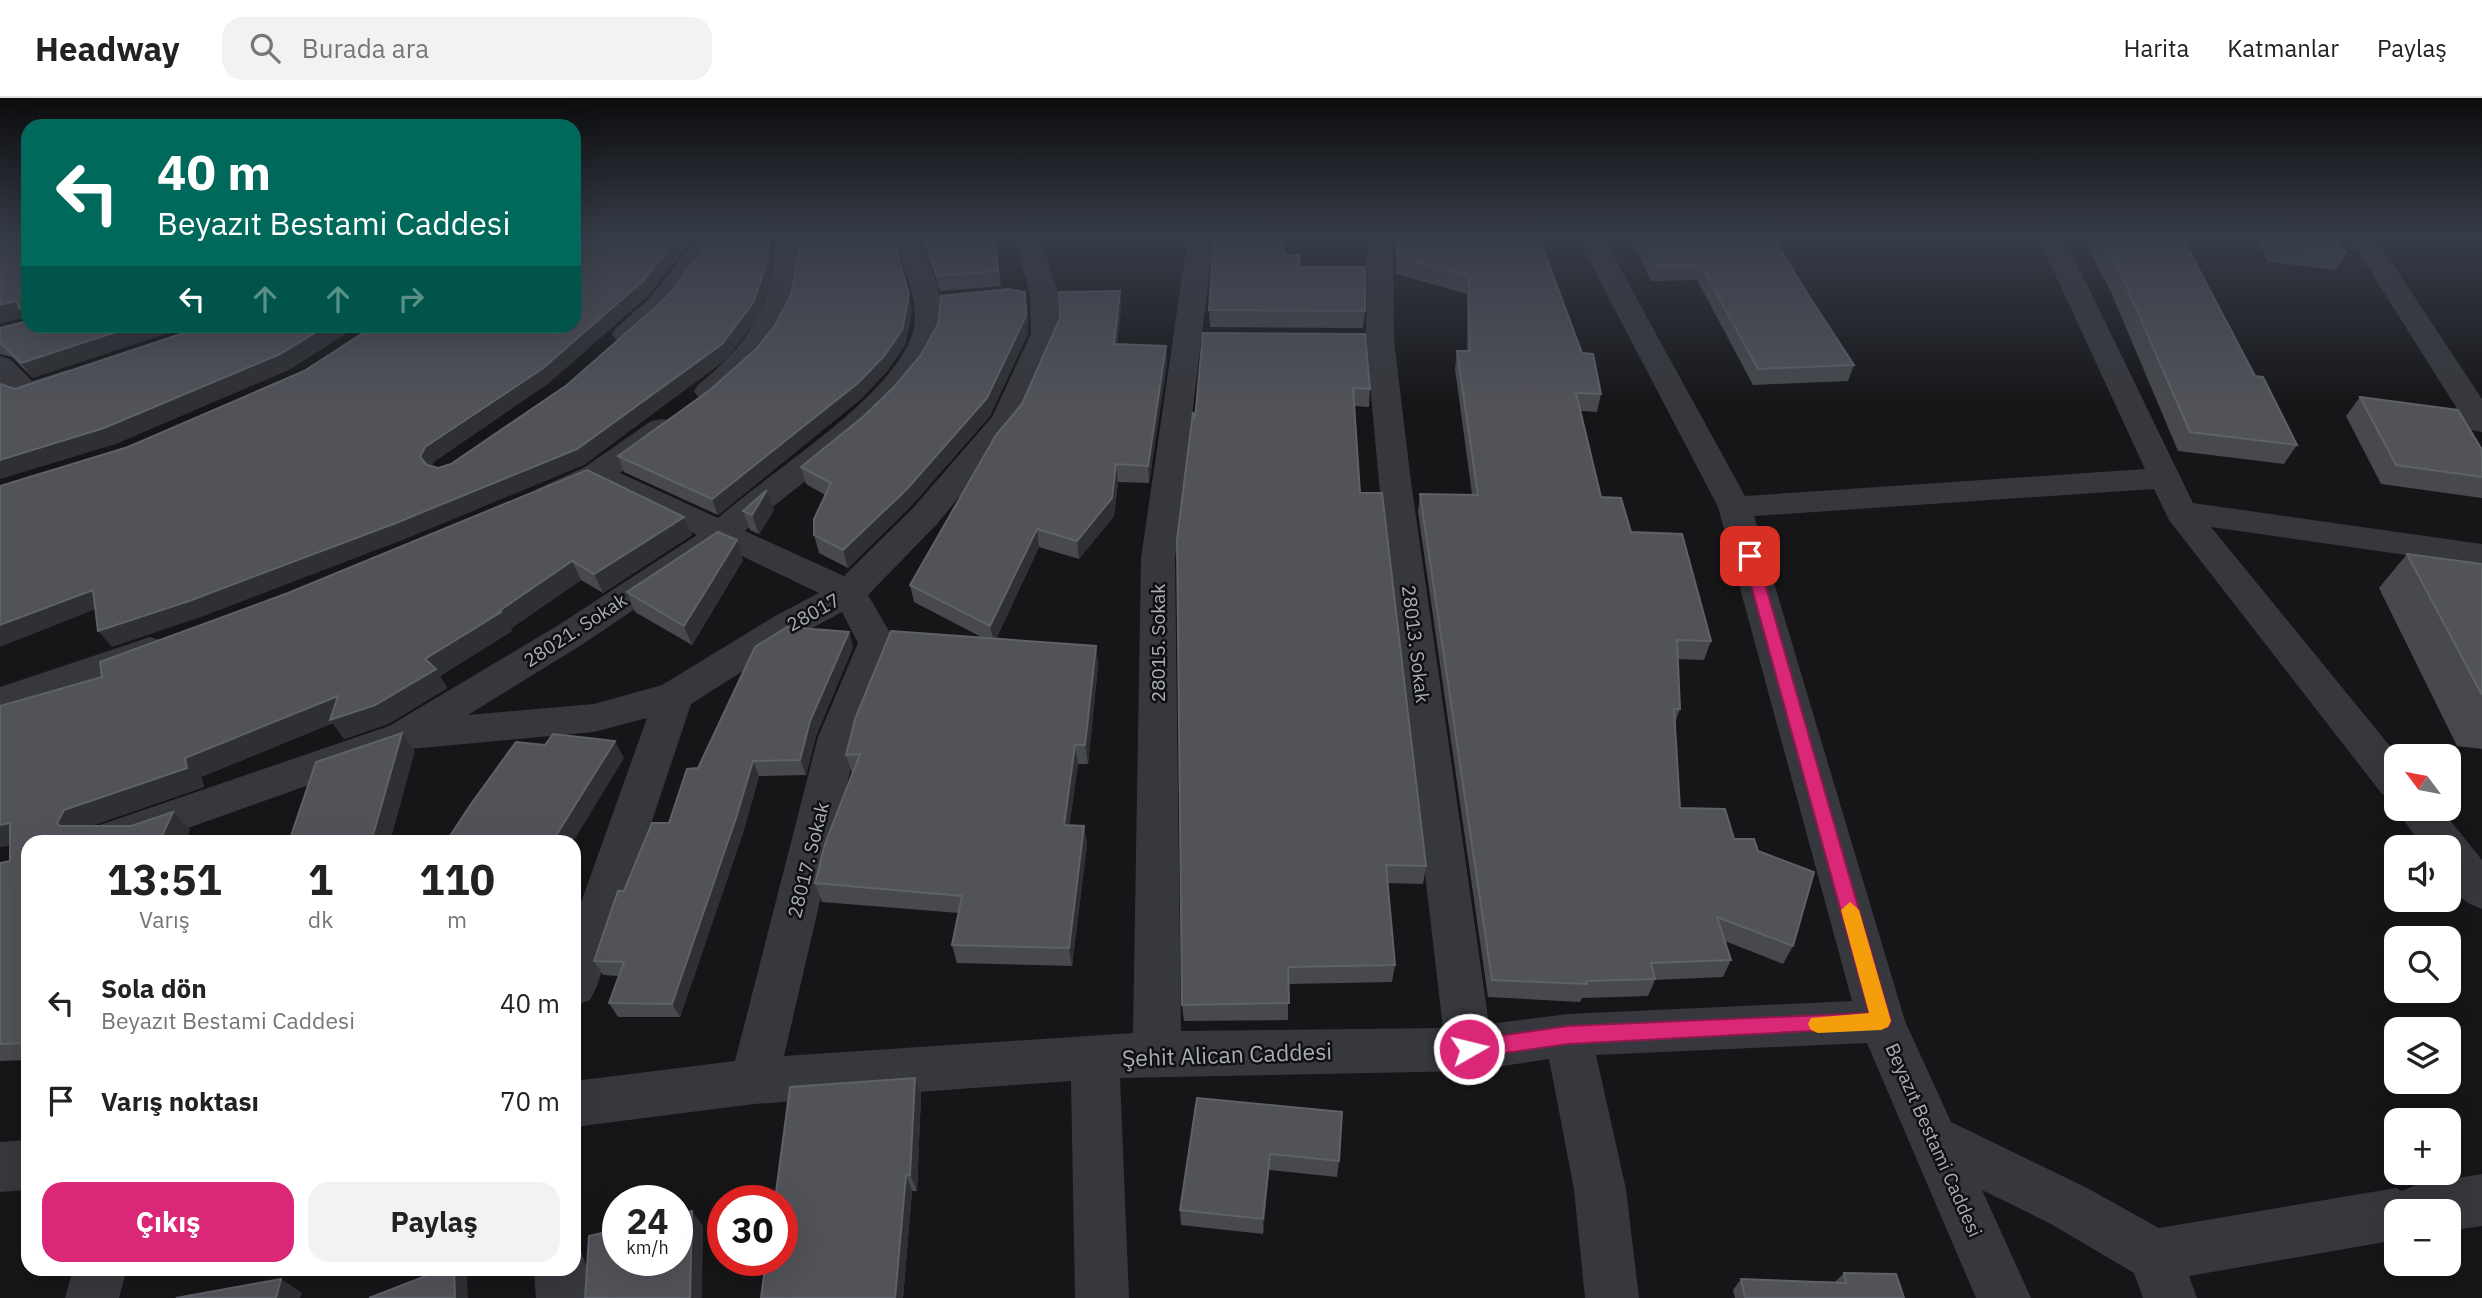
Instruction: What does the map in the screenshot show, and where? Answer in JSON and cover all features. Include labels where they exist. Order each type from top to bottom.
[{"type":"street","points":[[600,357],[660,304],[669,293]]},
{"type":"street","points":[[516,510],[596,474],[739,367],[774,320],[783,293]]},
{"type":"street","name":"28021. Sokak","points":[[120,835],[403,736],[569,635],[721,535],[747,510],[871,413],[922,349],[929,321],[940,302],[935,293]]},
{"type":"street","name":"28017","points":[[403,736],[594,718],[674,696],[789,625],[849,593],[925,516],[1006,420],[1045,334],[1031,293]]},
{"type":"street","name":"28015. Sokak","points":[[1157,1053],[1158,558],[1199,339],[1199,293]]},
{"type":"street","name":"28013. Sokak","points":[[1372,293],[1366,340],[1396,496],[1469,1049]]},
{"type":"street","name":"Beyazıt Bestami Caddesi","points":[[1620,293],[1735,507],[1881,1021],[2004,1298]]},
{"type":"street","points":[[2077,293],[2181,512],[2384,768]]},
{"type":"street","points":[[2398,293],[2482,422]]},
{"type":"street","points":[[0,365],[26,393],[92,371]]},
{"type":"street","points":[[596,474],[849,593]]},
{"type":"street","points":[[1735,507],[2165,478]]},
{"type":"street","points":[[2181,512],[2482,555]]},
{"type":"street","name":"28017. Sokak","points":[[754,1081],[838,737],[877,643],[849,593]]},
{"type":"street","points":[[0,702],[177,641]]},
{"type":"street","points":[[581,966],[674,696]]},
{"type":"street","points":[[2426,821],[2438,835]]},
{"type":"street","points":[[2461,864],[2482,891]]},
{"type":"street","name":"Şehit Alican Caddesi","points":[[581,1103],[754,1081],[1157,1053],[1469,1049],[1568,1035],[1881,1021]]},
{"type":"street","points":[[1568,1035],[1600,1189],[1612,1298]]},
{"type":"street","points":[[1095,1058],[1102,1298]]},
{"type":"street","points":[[1935,1140],[2069,1206],[2162,1276],[2384,1217]]},
{"type":"street","points":[[0,1167],[21,1166]]},
{"type":"street","points":[[2461,1204],[2482,1200]]},
{"type":"street","points":[[92,1298],[98,1276]]},
{"type":"street","points":[[561,1276],[563,1298]]},
{"type":"building","points":[[0,293],[21,293],[21,308],[16,301],[0,305]]},
{"type":"building","points":[[581,293],[629,293],[542,369],[425,447],[420,457],[427,465],[438,468],[451,464],[567,385],[670,293],[756,293],[753,303],[722,344],[577,449],[396,523],[189,601],[98,631],[93,590],[0,625],[0,486],[128,447],[304,371],[363,333],[581,333]]},
{"type":"building","points":[[1025,293],[1026,316],[987,398],[907,489],[843,550],[814,535],[814,519],[831,483],[801,467],[864,416],[895,386],[921,355],[938,324],[941,296]]},
{"type":"building","points":[[1059,293],[1120,293],[1114,344],[1166,346],[1148,466],[1116,464],[1112,498],[1077,541],[1037,529],[990,626],[910,585],[996,435],[1022,404],[1060,318]]},
{"type":"building","points":[[1210,293],[1365,293],[1365,311],[1209,310]]},
{"type":"building","points":[[1469,293],[1560,293],[1582,353],[1593,354],[1601,394],[1576,393],[1601,497],[1621,498],[1631,532],[1682,534],[1711,641],[1677,640],[1680,709],[1674,709],[1680,808],[1725,809],[1734,839],[1754,839],[1758,851],[1814,872],[1793,946],[1717,917],[1731,960],[1651,963],[1655,979],[1586,981],[1587,984],[1492,980],[1420,494],[1478,495],[1457,351],[1470,351]]},
{"type":"building","points":[[1716,293],[1807,293],[1854,365],[1758,369]]},
{"type":"building","points":[[2129,293],[2211,293],[2255,376],[2263,377],[2297,445],[2190,432]]},
{"type":"building","points":[[791,295],[909,295],[902,330],[884,356],[858,383],[712,499],[618,456],[710,390],[756,349],[774,327]]},
{"type":"building","points":[[21,323],[21,333],[113,333],[21,363],[0,342],[0,328]]},
{"type":"building","points":[[184,333],[314,333],[280,354],[104,428],[0,460],[0,384],[15,389]]},
{"type":"building","points":[[1203,333],[1365,334],[1370,389],[1353,388],[1360,493],[1382,493],[1426,866],[1386,865],[1395,965],[1288,967],[1289,1003],[1182,1005],[1177,540],[1193,412],[1195,419]]},
{"type":"building","points":[[2360,397],[2458,410],[2482,450],[2482,477],[2396,465]]},
{"type":"building","points":[[587,470],[684,517],[594,574],[572,561],[499,611],[501,612],[425,659],[436,669],[375,705],[330,720],[338,696],[185,758],[187,768],[64,810],[57,823],[60,826],[131,826],[173,812],[162,835],[21,835],[21,1043],[0,1044],[0,863],[10,861],[10,823],[0,825],[0,706],[102,677],[100,662],[288,593]]},
{"type":"building","points":[[767,490],[752,515],[743,511]]},
{"type":"building","points":[[718,532],[737,540],[684,626],[627,592]]},
{"type":"building","points":[[2407,554],[2482,564],[2482,695]]},
{"type":"building","points":[[787,627],[849,632],[810,721],[800,760],[753,761],[672,1004],[609,1003],[624,962],[594,961],[618,891],[624,891],[652,823],[669,823],[687,769],[698,768],[755,647]]},
{"type":"building","points":[[891,631],[1096,646],[1085,745],[1075,745],[1064,825],[1084,826],[1069,948],[952,945],[962,896],[815,883],[825,844],[860,754],[846,755],[855,719]]},
{"type":"building","points":[[402,733],[373,835],[291,835],[316,762]]},
{"type":"building","points":[[553,734],[615,741],[556,835],[451,835],[516,742],[545,745]]},
{"type":"building","points":[[915,1078],[910,1175],[906,1175],[895,1298],[761,1298],[764,1276],[798,1276],[798,1185],[777,1185],[790,1087]]},
{"type":"building","points":[[1197,1098],[1342,1112],[1339,1161],[1270,1154],[1263,1219],[1180,1210]]},
{"type":"building","points":[[602,1233],[602,1276],[691,1276],[690,1298],[585,1298],[589,1236]]},
{"type":"building","points":[[1844,1273],[1896,1274],[1904,1298],[1745,1298],[1741,1279],[1846,1283]]},
{"type":"building","points":[[426,1276],[454,1276],[455,1298],[369,1298]]},
{"type":"building","points":[[281,1279],[276,1298],[176,1298]]},
{"type":"slow traffic","points":[[1818,1024],[1881,1021],[1850,910]]},
{"type":"route","points":[[1469,1049],[1568,1035],[1881,1021],[1750,556]]}]
